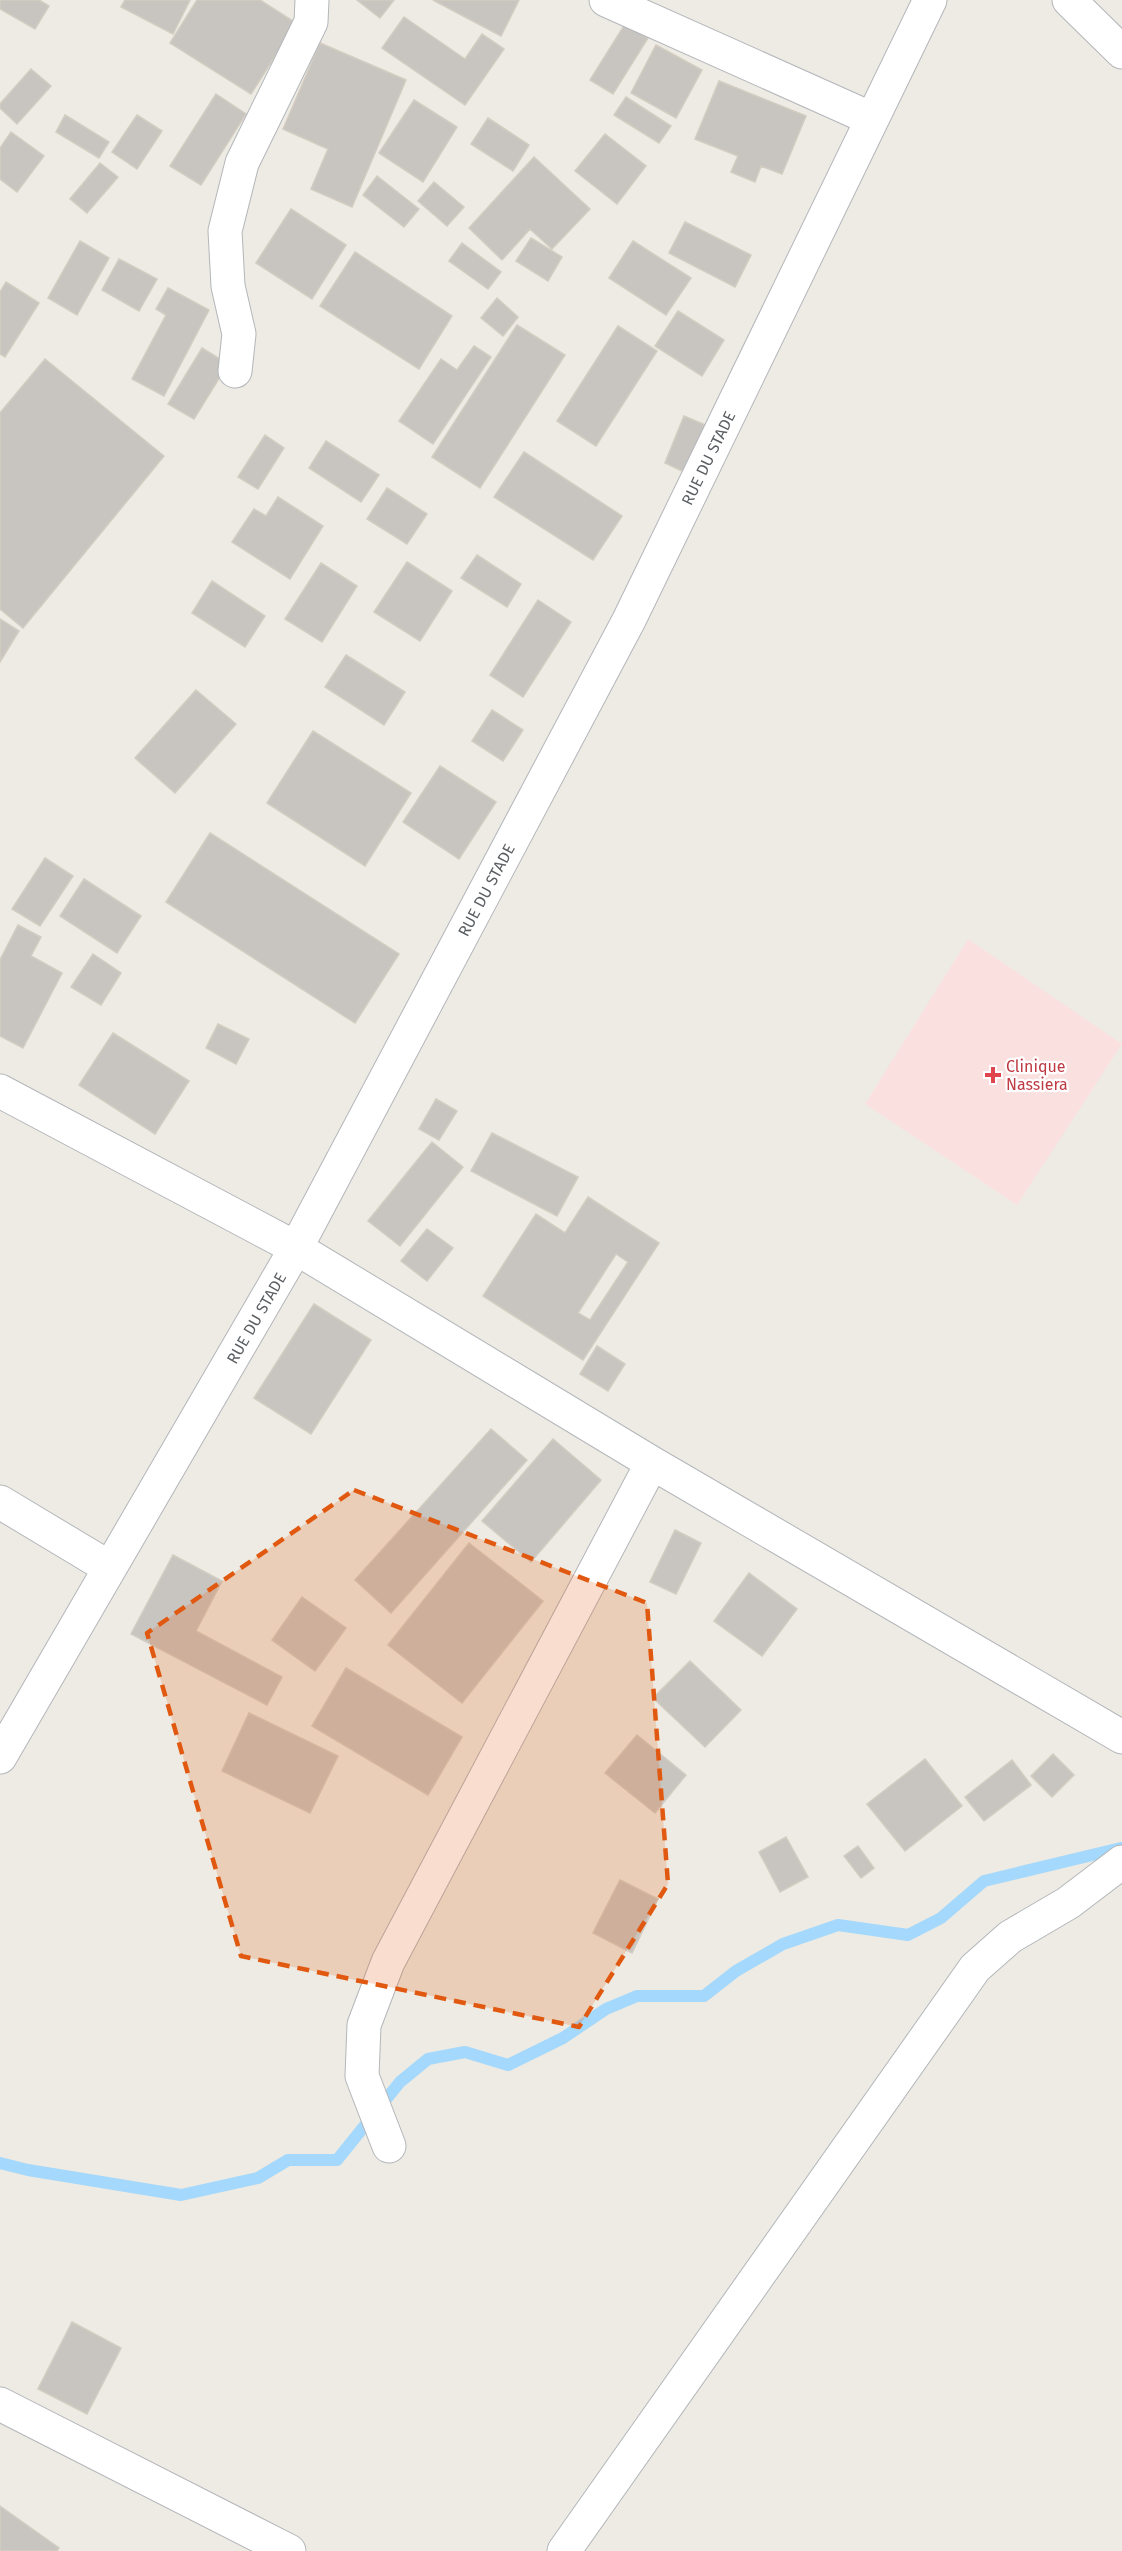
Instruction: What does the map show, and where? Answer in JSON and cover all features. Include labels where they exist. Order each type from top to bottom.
[{"type":"street","points":[[235,371],[239,334],[228,286],[225,231],[242,163],[311,22],[312,0]]},
{"type":"street","points":[[606,0],[872,119]]},
{"type":"street","name":"RUE DU STADE","points":[[0,1757],[296,1248],[629,620],[930,0]]},
{"type":"street","points":[[1069,0],[1122,52]]},
{"type":"street","points":[[0,1091],[296,1248],[652,1463],[1122,1737]]},
{"type":"street","points":[[389,2146],[362,2076],[364,2025],[387,1962],[652,1463]]},
{"type":"street","points":[[0,1502],[110,1568]]},
{"type":"street","points":[[564,2551],[975,1968],[1010,1937],[1068,1903],[1122,1862]]},
{"type":"street","points":[[0,2404],[289,2551]]},
{"type":"highlighted area","points":[[354,1490],[647,1603],[668,1884],[579,2027],[241,1956],[147,1633]]},
{"type":"shaded area","name":"Clinique Nassiera","points":[[968,939],[1122,1044],[1017,1205],[865,1104]]},
{"type":"building","points":[[0,0],[39,0],[49,6],[35,29],[0,9]]},
{"type":"building","points":[[125,0],[190,0],[173,34],[121,7]]},
{"type":"building","points":[[197,0],[260,0],[296,23],[251,94],[170,43]]},
{"type":"building","points":[[357,0],[394,0],[380,18]]},
{"type":"building","points":[[433,0],[519,0],[501,36]]},
{"type":"building","points":[[404,17],[465,59],[482,34],[504,49],[465,105],[382,48]]},
{"type":"building","points":[[625,24],[648,38],[613,94],[590,80]]},
{"type":"building","points":[[320,43],[406,80],[352,207],[311,189],[328,149],[283,129]]},
{"type":"building","points":[[656,45],[702,70],[676,118],[631,93]]},
{"type":"building","points":[[31,69],[51,86],[17,124],[0,108],[0,104]]},
{"type":"building","points":[[719,81],[806,116],[782,174],[761,166],[755,182],[731,172],[738,156],[695,139]]},
{"type":"building","points":[[216,94],[246,114],[201,185],[170,166]]},
{"type":"building","points":[[626,97],[671,126],[659,143],[614,115]]},
{"type":"building","points":[[414,100],[457,127],[423,182],[379,153]]},
{"type":"building","points":[[65,115],[109,142],[99,158],[56,132]]},
{"type":"building","points":[[137,115],[162,131],[137,169],[112,152]]},
{"type":"building","points":[[488,118],[529,145],[513,171],[471,144]]},
{"type":"building","points":[[11,132],[44,156],[17,192],[0,179],[0,148]]},
{"type":"building","points":[[605,134],[646,166],[617,204],[575,171]]},
{"type":"building","points":[[534,157],[590,209],[552,249],[530,229],[502,260],[469,228]]},
{"type":"building","points":[[100,163],[118,177],[87,213],[70,199]]},
{"type":"building","points":[[377,176],[419,209],[404,227],[363,195]]},
{"type":"building","points":[[434,182],[464,207],[447,226],[418,201]]},
{"type":"building","points":[[291,209],[346,245],[312,299],[256,263]]},
{"type":"building","points":[[685,222],[751,255],[735,287],[669,253]]},
{"type":"building","points":[[531,238],[562,257],[548,281],[516,261]]},
{"type":"building","points":[[80,241],[109,258],[77,315],[48,298]]},
{"type":"building","points":[[633,241],[691,278],[666,315],[609,278]]},
{"type":"building","points":[[462,243],[501,272],[488,289],[449,261]]},
{"type":"building","points":[[355,252],[452,316],[419,369],[320,306]]},
{"type":"building","points":[[119,259],[157,279],[139,311],[102,290]]},
{"type":"building","points":[[6,282],[39,303],[5,357],[0,354],[0,292]]},
{"type":"building","points":[[168,288],[209,310],[164,396],[132,379],[166,315],[156,309]]},
{"type":"building","points":[[497,298],[518,317],[503,336],[481,318]]},
{"type":"building","points":[[678,311],[724,340],[702,376],[655,346]]},
{"type":"building","points":[[517,325],[565,355],[480,488],[432,457]]},
{"type":"building","points":[[618,326],[657,351],[596,446],[557,421]]},
{"type":"building","points":[[474,346],[491,357],[433,444],[399,421],[441,359],[457,370]]},
{"type":"building","points":[[202,348],[228,364],[194,419],[168,404]]},
{"type":"building","points":[[45,359],[164,456],[23,628],[0,609],[0,413]]},
{"type":"building","points":[[684,416],[705,425],[684,472],[665,463]]},
{"type":"building","points":[[265,435],[284,448],[258,489],[238,477]]},
{"type":"building","points":[[326,441],[379,475],[361,502],[309,468]]},
{"type":"building","points":[[524,452],[622,516],[593,560],[494,497]]},
{"type":"building","points":[[387,488],[427,514],[407,544],[367,519]]},
{"type":"building","points":[[278,497],[323,526],[290,579],[232,542],[254,509],[266,516]]},
{"type":"building","points":[[477,555],[521,584],[507,607],[461,578]]},
{"type":"building","points":[[407,562],[452,591],[420,641],[374,612]]},
{"type":"building","points":[[321,563],[357,586],[322,642],[285,619]]},
{"type":"building","points":[[212,581],[265,616],[245,647],[192,613]]},
{"type":"building","points":[[538,600],[571,622],[523,697],[490,675]]},
{"type":"building","points":[[0,619],[19,631],[0,662]]},
{"type":"building","points":[[346,655],[405,692],[384,725],[325,687]]},
{"type":"building","points":[[196,690],[236,724],[175,793],[135,758]]},
{"type":"building","points":[[492,710],[523,730],[503,761],[472,741]]},
{"type":"building","points":[[313,731],[411,793],[365,866],[267,803]]},
{"type":"building","points":[[440,766],[496,802],[459,859],[403,822]]},
{"type":"building","points":[[210,833],[399,954],[355,1023],[166,902]]},
{"type":"building","points":[[45,858],[73,876],[40,926],[12,909]]},
{"type":"building","points":[[84,879],[141,916],[117,953],[60,916]]},
{"type":"building","points":[[18,925],[41,937],[31,956],[62,973],[23,1048],[0,1036],[0,960]]},
{"type":"building","points":[[93,954],[121,973],[101,1005],[71,987]]},
{"type":"building","points":[[218,1024],[249,1039],[236,1064],[206,1048]]},
{"type":"building","points":[[113,1033],[189,1081],[155,1134],[79,1085]]},
{"type":"building","points":[[436,1099],[457,1111],[439,1140],[419,1129]]},
{"type":"building","points":[[492,1133],[578,1177],[557,1216],[471,1171]]},
{"type":"building","points":[[432,1142],[463,1167],[400,1246],[368,1221]]},
{"type":"building","points":[[588,1197],[659,1243],[583,1360],[483,1296],[536,1214],[565,1233]],"holes":[[[616,1254],[628,1262],[590,1320],[578,1313]]]},
{"type":"building","points":[[427,1229],[453,1248],[427,1281],[401,1261]]},
{"type":"building","points":[[314,1304],[371,1340],[311,1434],[254,1398]]},
{"type":"building","points":[[597,1346],[625,1364],[608,1391],[580,1374]]},
{"type":"building","points":[[491,1429],[527,1460],[391,1613],[355,1580]]},
{"type":"building","points":[[553,1439],[601,1480],[531,1562],[482,1521]]},
{"type":"building","points":[[675,1530],[701,1543],[676,1594],[650,1582]]},
{"type":"building","points":[[469,1543],[543,1601],[462,1703],[388,1645]]},
{"type":"building","points":[[173,1555],[222,1581],[196,1631],[282,1677],[267,1705],[131,1634]]},
{"type":"building","points":[[749,1573],[797,1609],[762,1656],[714,1621]]},
{"type":"building","points":[[302,1597],[346,1628],[315,1671],[272,1640]]},
{"type":"building","points":[[690,1661],[741,1710],[705,1747],[653,1698]]},
{"type":"building","points":[[346,1668],[462,1737],[428,1795],[312,1726]]},
{"type":"building","points":[[249,1713],[338,1756],[310,1813],[222,1771]]},
{"type":"building","points":[[637,1735],[686,1775],[655,1813],[605,1773]]},
{"type":"building","points":[[1053,1754],[1074,1775],[1052,1797],[1031,1776]]},
{"type":"building","points":[[925,1759],[962,1806],[905,1851],[867,1804]]},
{"type":"building","points":[[1012,1760],[1031,1785],[984,1821],[965,1797]]},
{"type":"building","points":[[786,1837],[808,1877],[780,1892],[759,1852]]},
{"type":"building","points":[[858,1846],[874,1868],[861,1878],[844,1856]]},
{"type":"building","points":[[620,1880],[658,1899],[632,1953],[593,1933]]},
{"type":"building","points":[[72,2322],[121,2348],[87,2414],[38,2389]]},
{"type":"building","points":[[0,2506],[59,2548],[57,2551],[0,2551]]},
{"type":"waterway","points":[[0,2163],[28,2170],[181,2195],[258,2178],[288,2160],[337,2160],[400,2082],[428,2059],[465,2052],[508,2065],[563,2038],[606,2009],[637,1996],[704,1996],[736,1971],[783,1944],[838,1925],[908,1935],[941,1918],[984,1881],[1121,1848]]},
{"type":"place","name":"Clinique Nassiera","points":[[993,1075]]}]
